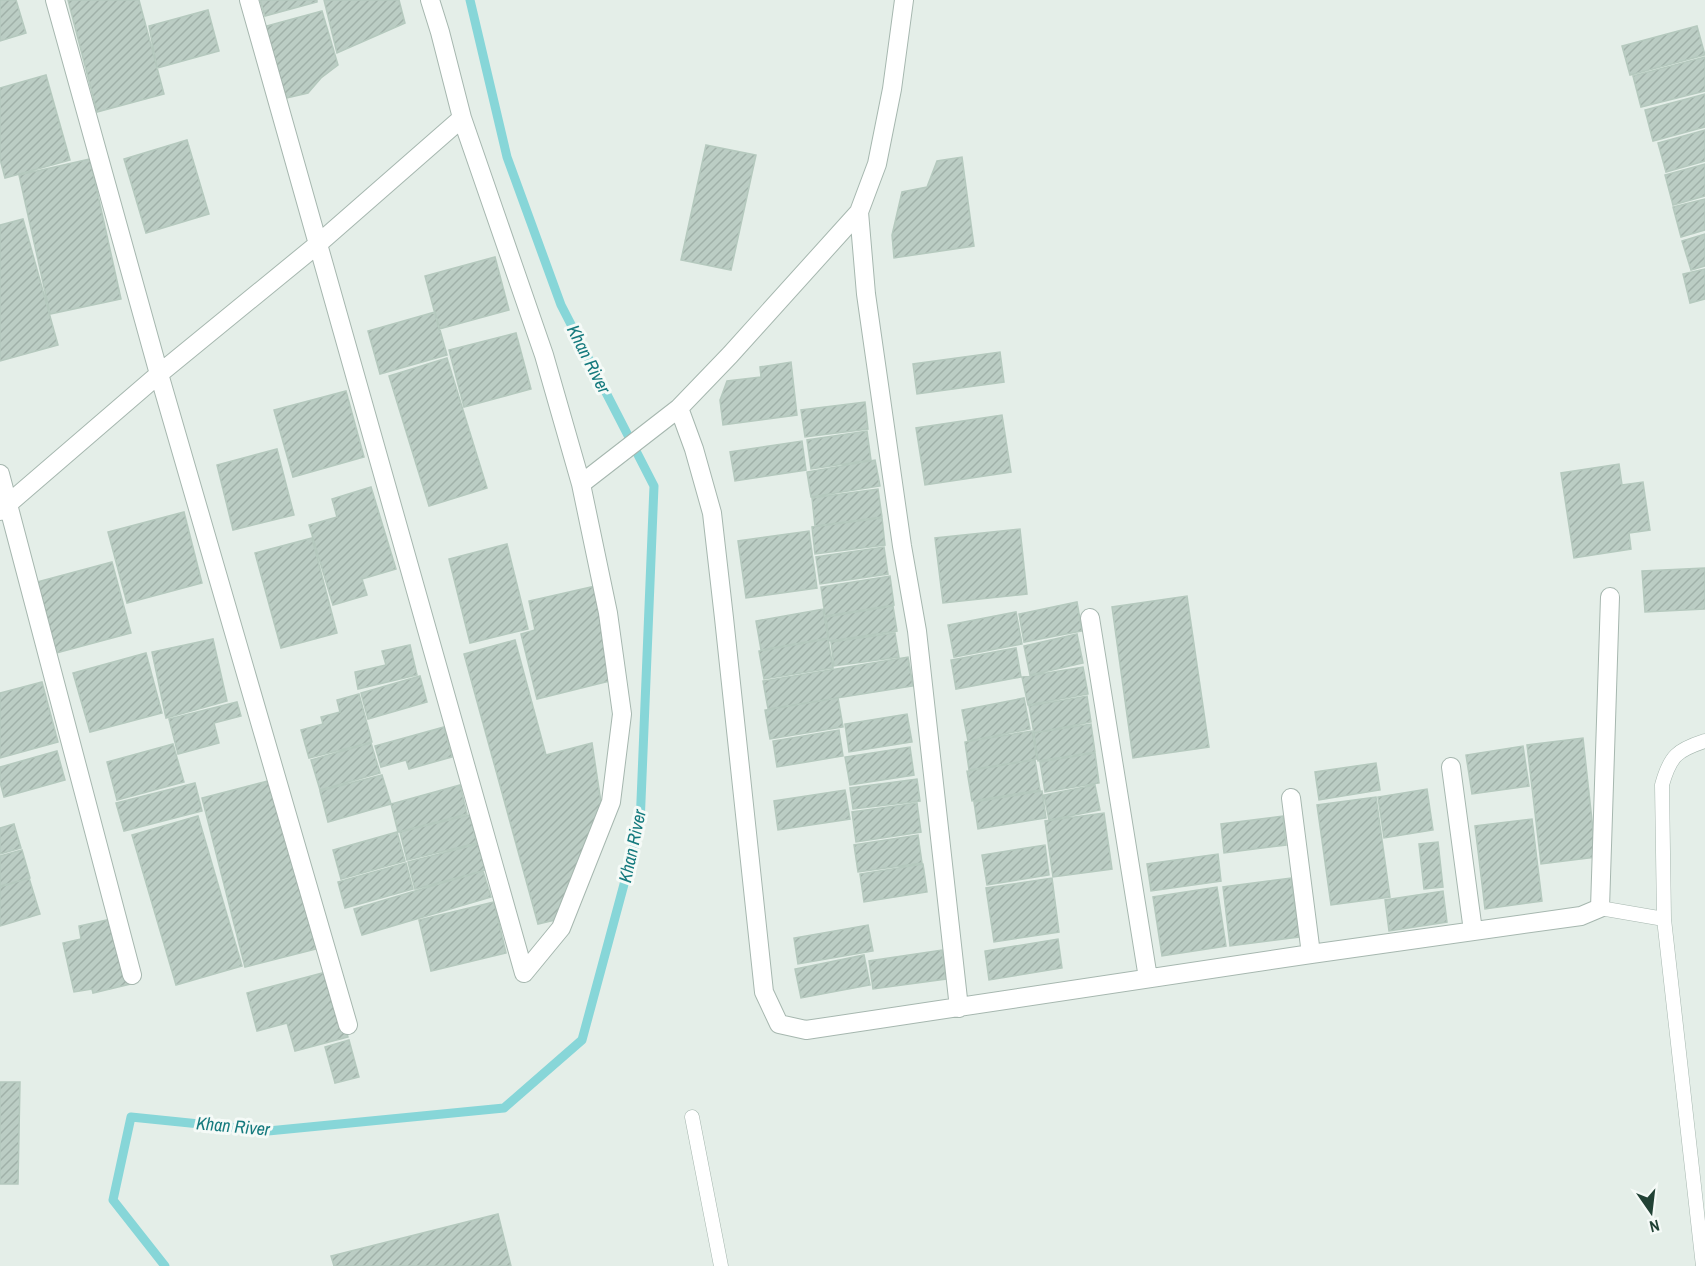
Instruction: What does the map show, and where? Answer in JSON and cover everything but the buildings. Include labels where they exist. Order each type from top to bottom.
[{"type":"street","points":[[55,0],[159,374],[348,1025]]},
{"type":"street","points":[[249,0],[524,973],[561,928],[611,802],[622,714],[608,613],[581,484],[544,355],[462,118],[430,0]]},
{"type":"street","points":[[581,484],[679,408],[859,212],[877,164],[892,88],[904,0]]},
{"type":"street","points":[[4,507],[159,374],[318,244],[462,118]]},
{"type":"street","points":[[859,212],[869,316],[902,546],[917,631],[959,1008]]},
{"type":"street","points":[[679,408],[694,449],[712,513],[764,992],[779,1024],[806,1030],[1581,916],[1600,908],[1610,597]]},
{"type":"street","points":[[0,474],[4,507],[132,975]]},
{"type":"street","points":[[1090,618],[1148,978]]},
{"type":"street","points":[[1451,767],[1473,931]]},
{"type":"street","points":[[1291,798],[1311,954]]},
{"type":"lane","points":[[1702,1266],[1664,919],[1662,784],[1668,764],[1687,747],[1705,741]]},
{"type":"lane","points":[[1600,908],[1664,919]]},
{"type":"lane","points":[[692,1117],[721,1266]]},
{"type":"waterway","name":"Khan River","points":[[165,1266],[113,1200],[131,1117],[268,1131],[504,1108],[582,1040],[640,825],[654,486],[561,305],[507,157],[470,0]]}]
